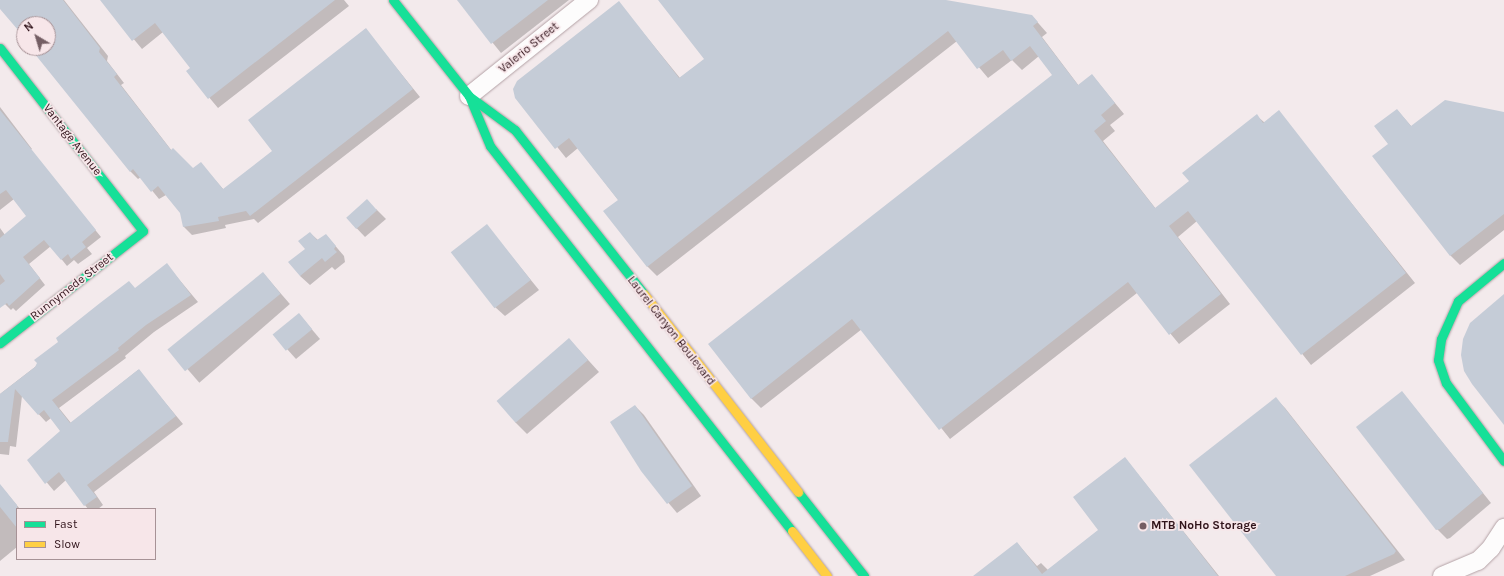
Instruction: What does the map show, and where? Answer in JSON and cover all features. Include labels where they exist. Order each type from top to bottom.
[{"type":"main road","name":"Laurel Canyon Boulevard","points":[[393,0],[469,96],[515,130],[738,428],[864,576]]},
{"type":"main road","name":"Vantage Avenue","points":[[0,48],[143,231]]},
{"type":"main road","name":"Laurel Canyon Boulevard","points":[[469,96],[490,146],[827,576]]},
{"type":"main road","name":"Runnymede Street","points":[[0,343],[143,231]]},
{"type":"main road","points":[[1504,263],[1458,301],[1441,339],[1438,360],[1446,383],[1504,461]]},
{"type":"main road","points":[[721,442],[738,428]]},
{"type":"street","name":"Valerio Street","points":[[469,96],[589,0]]},
{"type":"street","points":[[1442,576],[1478,561],[1492,548],[1504,528]]},
{"type":"building","points":[[0,0],[63,0],[100,48],[99,52],[117,74],[114,77],[171,150],[173,148],[193,168],[201,162],[223,189],[272,151],[248,120],[366,28],[413,89],[250,216],[246,211],[218,217],[219,221],[183,227],[180,213],[158,186],[151,192],[133,169],[130,172],[36,56],[56,56],[56,16],[16,16],[16,28],[0,9]]},
{"type":"building","points":[[100,0],[335,0],[208,99],[186,71],[190,68],[155,23],[132,41]]},
{"type":"building","points":[[457,0],[548,0],[491,44]]},
{"type":"building","points":[[658,0],[946,0],[1032,15],[1038,22],[1033,26],[1078,85],[1092,74],[1115,103],[1101,115],[1106,121],[1094,131],[1155,208],[1189,181],[1182,173],[1257,114],[1263,123],[1279,110],[1406,273],[1301,355],[1188,211],[1169,226],[1221,294],[1169,335],[1128,282],[939,430],[852,319],[751,399],[708,344],[1052,75],[1030,46],[1011,61],[1003,50],[977,69],[948,31],[647,267],[603,211],[618,200],[569,138],[555,149],[515,98],[513,89],[517,81],[619,1],[679,78],[704,59]]},
{"type":"building","points":[[1445,100],[1504,112],[1504,214],[1450,256],[1372,156],[1388,144],[1374,126],[1397,109],[1411,126]]},
{"type":"building","points":[[0,110],[96,230],[82,242],[86,247],[71,259],[68,254],[61,260],[44,240],[23,257],[40,278],[9,306],[7,303],[0,308],[0,285],[5,281],[0,274],[0,238],[26,216],[6,190],[0,194]]},
{"type":"building","points":[[367,199],[377,210],[356,229],[346,218]]},
{"type":"building","points":[[487,224],[531,280],[494,308],[451,252]]},
{"type":"building","points":[[310,232],[317,240],[326,234],[336,246],[334,249],[337,252],[325,262],[322,258],[300,276],[288,262],[305,249],[298,241]]},
{"type":"building","points":[[167,263],[191,295],[146,325],[118,348],[119,350],[52,400],[70,423],[139,369],[176,416],[87,485],[97,497],[84,506],[59,472],[45,484],[27,460],[60,431],[44,410],[38,415],[15,389],[8,442],[0,442],[0,394],[35,367],[37,363],[34,360],[58,342],[56,338],[100,303],[129,281],[135,288]]},
{"type":"building","points":[[263,272],[281,294],[185,371],[167,349]]},
{"type":"building","points":[[1504,294],[1504,425],[1472,384],[1464,371],[1461,355],[1463,339],[1470,323]]},
{"type":"building","points":[[299,313],[312,329],[286,351],[273,334]]},
{"type":"building","points":[[569,338],[588,360],[516,423],[497,401]]},
{"type":"building","points":[[1402,391],[1483,493],[1440,529],[1436,530],[1356,427]]},
{"type":"building","points":[[1276,397],[1396,551],[1394,554],[1345,576],[1276,576],[1189,465]]},
{"type":"building","points":[[635,405],[692,486],[667,504],[641,471],[610,422]]},
{"type":"building","points":[[1125,457],[1218,576],[973,576],[1017,542],[1042,574],[1098,530],[1073,497]]},
{"type":"building","points":[[0,484],[17,505],[16,527],[0,507]]},
{"type":"traffic: fast","points":[[393,0],[469,96],[515,130],[644,294]]},
{"type":"traffic: fast","points":[[0,48],[143,231],[0,343]]},
{"type":"traffic: fast","points":[[469,96],[490,146],[792,531]]},
{"type":"traffic: fast","points":[[1504,263],[1458,301],[1441,339],[1438,360],[1446,383],[1504,461]]},
{"type":"traffic: fast","points":[[798,492],[864,576]]},
{"type":"traffic: slow","points":[[644,294],[798,492]]},
{"type":"traffic: slow","points":[[792,531],[827,576]]},
{"type":"place","name":"MTB NoHo Storage","points":[[1143,526]]}]
